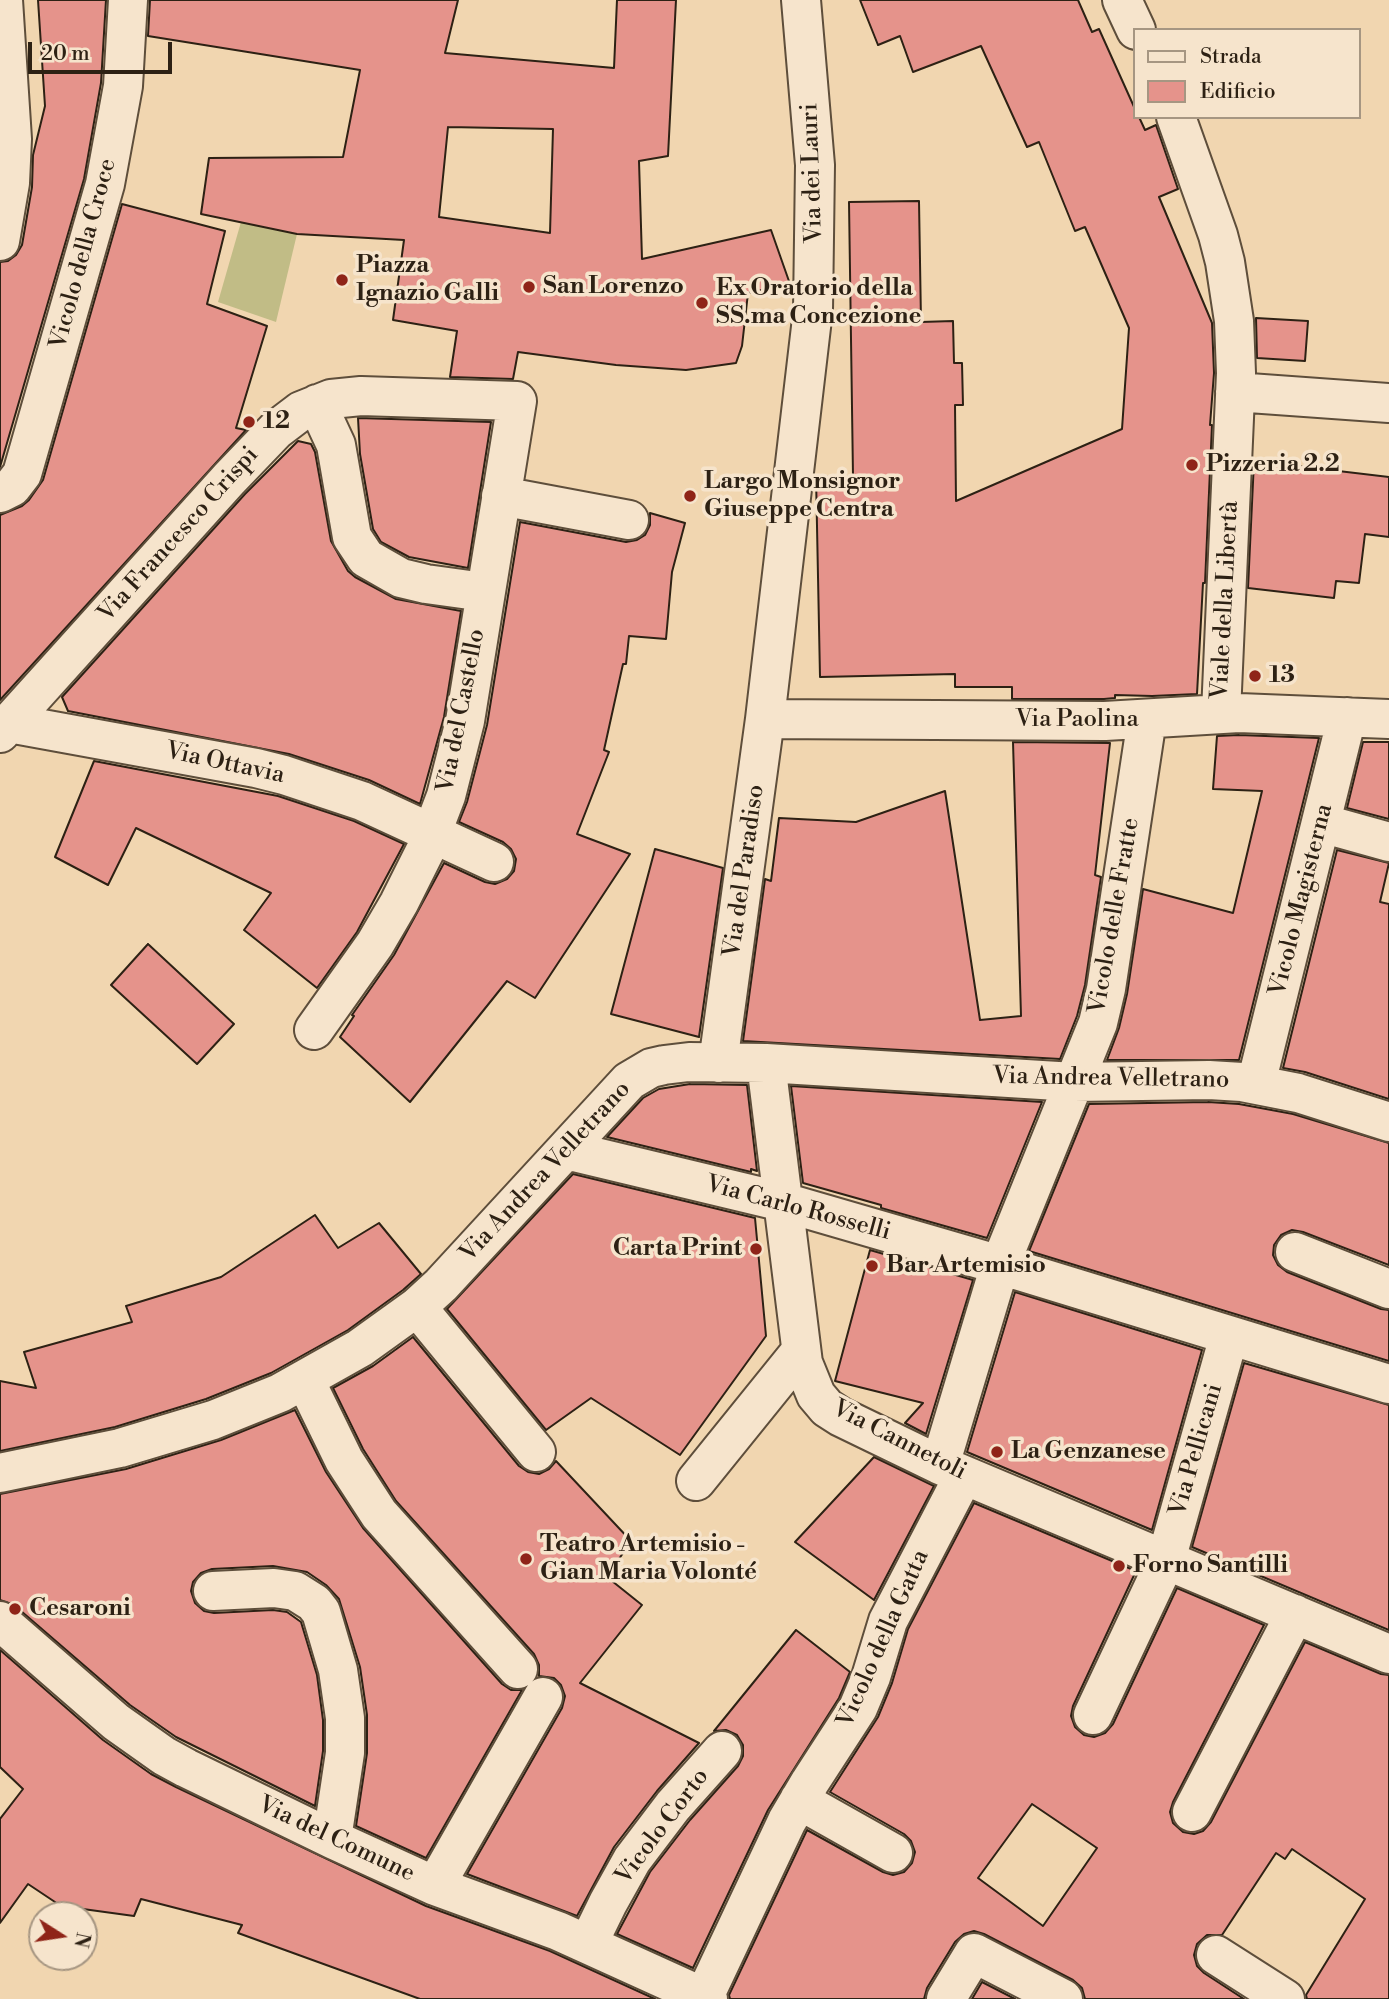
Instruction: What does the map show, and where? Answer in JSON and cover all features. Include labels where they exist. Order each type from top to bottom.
[{"type":"street","points":[[0,241],[10,183],[6,138],[3,0]]},
{"type":"street","name":"Vicolo della Croce","points":[[0,493],[12,487],[22,474],[105,184],[123,86],[128,0]]},
{"type":"street","name":"Via dei Lauri","points":[[770,679],[813,310],[815,165],[802,0]]},
{"type":"street","points":[[1122,0],[1135,28]]},
{"type":"street","name":"Viale della Libertà","points":[[1177,119],[1198,174],[1225,262],[1234,321],[1235,392],[1221,713]]},
{"type":"street","points":[[1235,392],[1389,403]]},
{"type":"street","name":"Via Francesco Crispi","points":[[5,728],[252,455],[287,420],[301,411],[331,399],[361,396],[517,401]]},
{"type":"street","name":"Via del Castello","points":[[314,1030],[375,944],[399,904],[432,833],[457,760],[469,701],[484,592],[517,401]]},
{"type":"street","points":[[317,404],[336,445],[352,537],[366,558],[401,578],[484,592]]},
{"type":"street","points":[[501,496],[629,520]]},
{"type":"street","name":"Via del Paradiso","points":[[718,1063],[770,679]]},
{"type":"street","name":"Via Paolina","points":[[765,719],[1147,719],[1221,713],[1389,719]]},
{"type":"street","name":"Vicolo Magisterna","points":[[1256,1084],[1347,717]]},
{"type":"street","name":"Vicolo delle Fratte","points":[[952,1470],[1000,1265],[1094,1034],[1107,989],[1147,719]]},
{"type":"street","name":"Via Ottavia","points":[[5,728],[275,772],[362,801],[494,862]]},
{"type":"street","points":[[1321,823],[1389,842]]},
{"type":"street","name":"Via Andrea Velletrano","points":[[0,1473],[103,1453],[233,1412],[304,1380],[368,1343],[416,1307],[471,1254],[621,1089],[651,1068],[678,1063],[766,1063],[1073,1082],[1209,1080],[1256,1084],[1298,1093],[1389,1122]]},
{"type":"street","name":"Via Cannetoli","points":[[766,1063],[801,1351],[808,1381],[827,1408],[952,1470],[1389,1654]]},
{"type":"street","name":"Via Carlo Rosselli","points":[[566,1150],[783,1202],[1389,1384]]},
{"type":"street","points":[[1295,1252],[1389,1289]]},
{"type":"street","points":[[416,1307],[536,1452]]},
{"type":"street","name":"Via Pellicani","points":[[1093,1715],[1166,1560],[1229,1336]]},
{"type":"street","points":[[696,1481],[801,1351]]},
{"type":"street","points":[[304,1380],[344,1460],[379,1514],[517,1669]]},
{"type":"street","name":"Vicolo della Gatta","points":[[706,1998],[772,1851],[799,1800],[858,1708],[871,1677],[888,1621],[952,1470]]},
{"type":"street","points":[[213,1591],[274,1588],[295,1591],[314,1603],[321,1612],[338,1670],[345,1718],[345,1753],[332,1839]]},
{"type":"street","points":[[1192,1812],[1295,1614]]},
{"type":"street","name":"Via del Comune","points":[[0,1621],[89,1701],[164,1756],[332,1839],[435,1886],[588,1944],[706,1998]]},
{"type":"street","points":[[435,1886],[543,1697]]},
{"type":"street","name":"Vicolo Corto","points":[[588,1944],[632,1860],[673,1807],[722,1751]]},
{"type":"street","points":[[799,1800],[893,1853]]},
{"type":"street","points":[[946,1999],[974,1952],[1063,1999]]},
{"type":"street","points":[[1216,1955],[1285,1999]]},
{"type":"shaded area","points":[[241,222],[297,234],[276,322],[218,302]]},
{"type":"building","points":[[38,0],[106,0],[101,83],[84,179],[0,467],[0,262],[8,261],[16,255],[22,245],[32,187],[33,155],[45,106]]},
{"type":"building","points":[[150,0],[458,0],[445,53],[614,68],[617,0],[676,0],[668,156],[639,161],[642,259],[771,230],[790,284],[748,293],[742,346],[736,363],[686,370],[616,365],[518,352],[513,379],[450,377],[457,331],[393,320],[404,240],[297,234],[201,214],[209,158],[343,157],[360,70],[148,36]],"holes":[[[448,127],[553,129],[550,233],[439,217]]]},
{"type":"building","points":[[860,0],[1078,0],[1092,32],[1099,29],[1134,107],[1134,119],[1140,119],[1145,130],[1156,125],[1178,189],[1159,197],[1212,323],[1212,425],[1197,694],[1115,695],[1115,698],[1104,699],[1012,699],[1012,687],[955,687],[955,674],[820,677],[816,476],[853,476],[849,202],[919,201],[921,322],[953,321],[954,363],[962,363],[963,405],[955,405],[956,501],[1122,429],[1129,328],[1085,227],[1075,231],[1039,142],[1027,147],[981,46],[913,72],[900,36],[878,45]]},
{"type":"building","points":[[122,204],[225,231],[207,304],[267,326],[236,428],[246,430],[0,700],[0,515],[22,506],[43,480]]},
{"type":"building","points":[[1256,318],[1308,321],[1305,361],[1257,358]]},
{"type":"building","points":[[358,418],[491,422],[468,568],[409,557],[381,542],[373,529],[360,454]]},
{"type":"building","points":[[298,441],[311,444],[315,452],[331,541],[348,571],[396,599],[461,611],[444,717],[420,804],[369,780],[289,754],[68,711],[62,697],[245,494]]},
{"type":"building","points":[[1254,461],[1389,477],[1389,537],[1365,534],[1359,583],[1336,581],[1334,598],[1248,588]]},
{"type":"building","points":[[650,513],[685,523],[672,572],[666,639],[629,636],[626,664],[623,664],[604,750],[609,752],[577,834],[630,854],[535,998],[507,981],[410,1102],[340,1037],[394,955],[444,863],[495,884],[507,879],[514,871],[516,859],[511,849],[503,842],[459,822],[467,802],[487,725],[520,522],[626,542],[645,535],[650,525]]},
{"type":"building","points":[[1217,736],[1319,738],[1239,1060],[1107,1060],[1119,1028],[1127,994],[1143,889],[1233,913],[1262,791],[1213,789]]},
{"type":"building","points":[[1013,742],[1110,743],[1095,875],[1101,877],[1085,985],[1077,1016],[1060,1059],[743,1041],[765,879],[771,881],[779,818],[856,822],[945,791],[980,1020],[1021,1016]]},
{"type":"building","points":[[1363,742],[1389,742],[1389,819],[1347,808]]},
{"type":"building","points":[[94,761],[278,796],[354,821],[404,844],[357,932],[317,988],[244,930],[271,893],[136,828],[108,885],[55,857]]},
{"type":"building","points":[[655,849],[723,868],[699,1037],[611,1014]]},
{"type":"building","points":[[1337,850],[1389,863],[1380,902],[1389,904],[1389,1099],[1305,1072],[1283,1068]]},
{"type":"building","points":[[148,944],[234,1024],[197,1064],[111,985]]},
{"type":"building","points":[[690,1084],[747,1085],[757,1171],[751,1169],[751,1172],[607,1137],[643,1098],[659,1089]]},
{"type":"building","points":[[791,1086],[1042,1102],[987,1238],[803,1183]]},
{"type":"building","points":[[1089,1104],[1239,1104],[1293,1114],[1389,1143],[1389,1265],[1292,1230],[1281,1235],[1274,1245],[1273,1255],[1278,1265],[1287,1272],[1389,1310],[1389,1361],[1029,1251]]},
{"type":"building","points":[[573,1174],[755,1218],[766,1336],[680,1455],[591,1398],[546,1430],[447,1309]]},
{"type":"building","points":[[315,1215],[338,1248],[379,1223],[421,1274],[348,1330],[271,1373],[206,1399],[115,1427],[0,1451],[0,1381],[36,1388],[24,1352],[132,1322],[126,1306],[221,1277]]},
{"type":"building","points":[[870,1250],[973,1280],[926,1434],[905,1423],[923,1403],[835,1381]]},
{"type":"building","points":[[1015,1292],[1202,1350],[1152,1530],[967,1452]]},
{"type":"building","points":[[413,1337],[519,1466],[528,1472],[539,1474],[549,1469],[556,1461],[631,1541],[607,1577],[642,1605],[580,1683],[699,1743],[657,1791],[614,1847],[577,1916],[467,1874],[562,1708],[565,1696],[561,1685],[554,1678],[539,1676],[539,1665],[534,1654],[396,1501],[363,1449],[333,1388],[373,1366]]},
{"type":"building","points":[[1244,1363],[1389,1405],[1389,1630],[1192,1547]]},
{"type":"building","points":[[295,1410],[326,1472],[363,1528],[502,1684],[511,1690],[522,1690],[426,1858],[356,1826],[367,1753],[367,1715],[360,1667],[339,1599],[326,1585],[307,1572],[273,1566],[212,1569],[201,1573],[193,1582],[191,1591],[195,1603],[204,1611],[214,1613],[273,1610],[287,1612],[301,1622],[317,1675],[323,1720],[323,1751],[315,1806],[176,1737],[130,1705],[14,1605],[0,1600],[0,1494],[126,1469],[221,1440]]},
{"type":"building","points":[[874,1457],[934,1486],[874,1600],[795,1542]]},
{"type":"building","points":[[974,1503],[1136,1571],[1073,1706],[1071,1716],[1075,1727],[1084,1735],[1094,1737],[1105,1733],[1113,1724],[1177,1588],[1264,1625],[1173,1802],[1170,1812],[1173,1823],[1183,1832],[1194,1834],[1203,1831],[1211,1822],[1305,1642],[1389,1675],[1389,1999],[1307,1999],[1306,1995],[1365,1899],[1292,1849],[1285,1859],[1276,1853],[1222,1935],[1207,1935],[1197,1944],[1194,1955],[1197,1966],[1244,1999],[1085,1999],[1082,1988],[1073,1980],[974,1931],[964,1934],[955,1942],[927,1988],[924,1999],[730,1999],[729,1995],[807,1830],[883,1872],[893,1875],[904,1872],[912,1863],[915,1852],[911,1841],[904,1834],[830,1792],[878,1717],[892,1683],[908,1629]],"holes":[[[1032,1804],[1097,1848],[1043,1926],[978,1878]]]},
{"type":"building","points":[[796,1630],[850,1672],[839,1698],[768,1810],[693,1968],[617,1934],[650,1872],[690,1820],[738,1766],[743,1756],[743,1745],[737,1735],[726,1730],[714,1731]]},
{"type":"building","points":[[0,1650],[103,1740],[151,1774],[426,1906],[550,1951],[655,1999],[420,1999],[238,1933],[242,1925],[141,1899],[134,1916],[98,1911],[98,1901],[54,1901],[28,1884],[0,1923],[0,1819],[23,1789],[0,1767]]},
{"type":"building","points":[[982,1982],[1015,1999],[972,1999]]},
{"type":"place","name":"Piazza Ignazio Galli","points":[[342,280]]},
{"type":"place","name":"San Lorenzo","points":[[529,287]]},
{"type":"place","name":"Ex Oratorio della SS.ma Concezione","points":[[702,303]]},
{"type":"place","name":"12","points":[[249,422]]},
{"type":"place","name":"Pizzeria 2.2","points":[[1192,465]]},
{"type":"place","name":"Largo Monsignor Giuseppe Centra","points":[[690,496]]},
{"type":"place","name":"13","points":[[1255,676]]},
{"type":"place","name":"Carta Print","points":[[756,1249]]},
{"type":"place","name":"Bar Artemisio","points":[[872,1266]]},
{"type":"place","name":"La Genzanese","points":[[997,1452]]},
{"type":"place","name":"Teatro Artemisio - Gian Maria Volonté","points":[[526,1559]]},
{"type":"place","name":"Forno Santilli","points":[[1119,1566]]},
{"type":"place","name":"Cesaroni","points":[[15,1609]]}]
